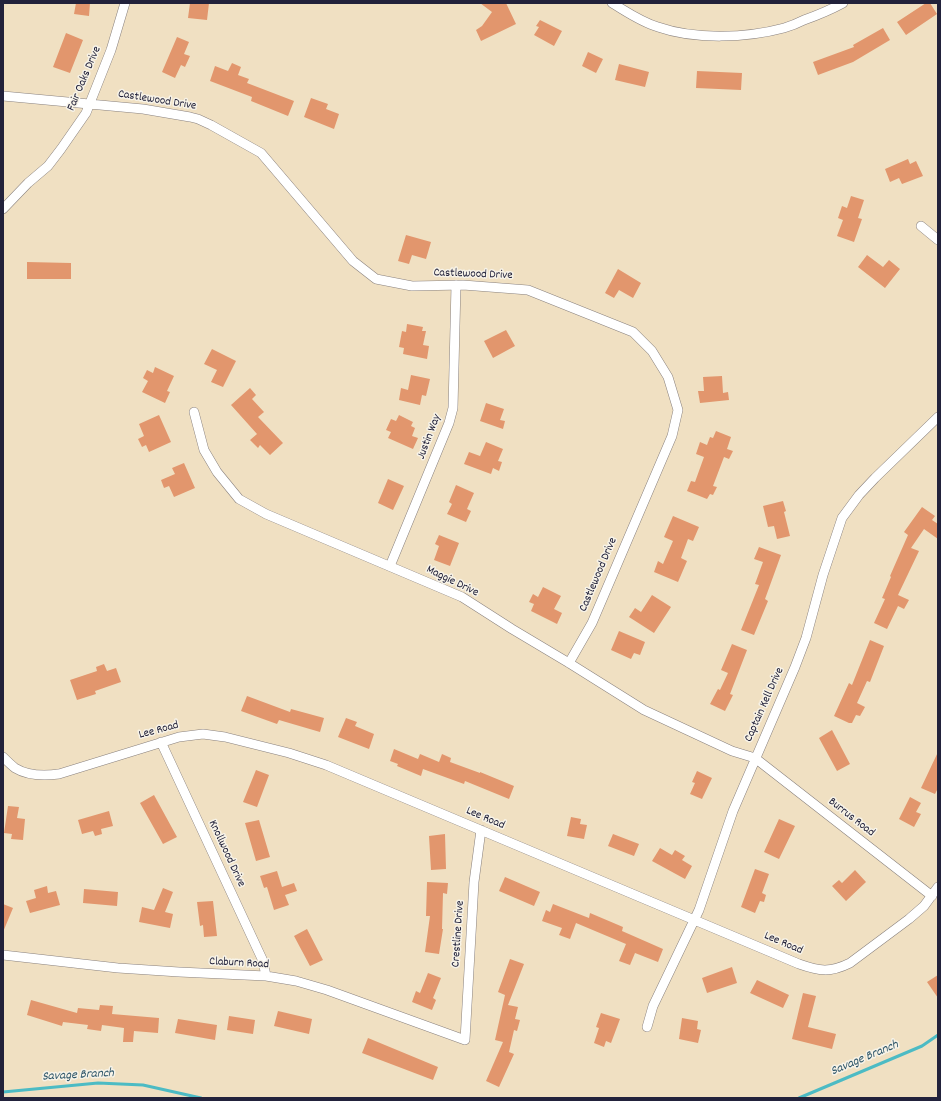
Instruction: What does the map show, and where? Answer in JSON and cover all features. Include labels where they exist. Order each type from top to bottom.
[{"type":"street","name":"Fair Oaks Drive","points":[[3,209],[28,183],[48,166],[86,113],[111,50],[125,3]]},
{"type":"street","points":[[612,3],[638,19],[658,27],[690,34],[718,36],[735,36],[785,28],[831,10],[843,3]]},
{"type":"street","name":"Castlewood Drive","points":[[3,96],[143,108],[190,116],[198,119],[261,153],[353,261],[376,279],[412,286],[456,285],[528,290],[633,332],[652,351],[668,377],[678,410],[672,436],[592,623],[569,663]]},
{"type":"street","points":[[921,226],[938,240]]},
{"type":"street","name":"Justin Way","points":[[390,566],[449,423],[453,408],[456,285]]},
{"type":"street","name":"Maggie Drive","points":[[194,412],[204,450],[217,472],[240,499],[266,514],[462,598],[644,710],[732,751],[755,758]]},
{"type":"street","name":"Captain Kell Drive","points":[[647,1027],[653,1006],[695,920],[733,811],[795,667],[806,638],[842,518],[874,478],[938,417]]},
{"type":"street","name":"Lee Road","points":[[3,757],[15,768],[28,774],[59,774],[179,737],[202,734],[225,737],[289,753],[326,765],[799,964],[815,969],[824,970],[840,968],[850,963],[924,906],[935,896],[938,887]]},
{"type":"street","name":"Knollwood Drive","points":[[162,742],[263,961],[266,976]]},
{"type":"street","name":"Burrus Road","points":[[755,758],[935,896]]},
{"type":"street","name":"Crestline Drive","points":[[464,1040],[474,882],[481,830]]},
{"type":"street","name":"Claburn Road","points":[[3,955],[118,968],[266,976],[296,981],[327,990],[464,1040]]},
{"type":"building","points":[[76,3],[90,3],[89,16],[74,14]]},
{"type":"building","points":[[190,3],[209,3],[207,20],[188,18]]},
{"type":"building","points":[[480,3],[506,3],[516,24],[481,41],[476,30],[482,26],[492,12]]},
{"type":"building","points":[[926,3],[930,3],[937,14],[906,35],[897,22]]},
{"type":"building","points":[[540,20],[562,31],[554,46],[534,35],[539,27],[536,26]]},
{"type":"building","points":[[883,28],[890,40],[853,62],[818,75],[813,62],[854,47],[853,45]]},
{"type":"building","points":[[66,33],[83,40],[70,73],[53,67]]},
{"type":"building","points":[[177,37],[189,42],[184,54],[190,56],[185,67],[181,65],[175,78],[162,72]]},
{"type":"building","points":[[588,52],[603,59],[596,73],[582,66]]},
{"type":"building","points":[[232,63],[241,67],[238,75],[249,79],[247,83],[294,101],[288,116],[251,101],[252,97],[210,81],[215,66],[228,71]]},
{"type":"building","points":[[619,64],[649,72],[645,87],[615,80]]},
{"type":"building","points":[[697,71],[742,73],[741,90],[696,88]]},
{"type":"building","points":[[311,98],[328,104],[326,109],[339,114],[334,129],[304,117]]},
{"type":"building","points":[[908,159],[910,164],[916,161],[923,176],[902,184],[899,178],[890,182],[885,169]]},
{"type":"building","points":[[851,196],[864,200],[858,218],[862,219],[854,242],[837,236],[843,220],[838,218],[842,206],[847,208]]},
{"type":"building","points":[[406,235],[431,242],[426,259],[412,255],[409,264],[398,261]]},
{"type":"building","points":[[867,255],[883,267],[889,260],[900,269],[885,288],[858,267]]},
{"type":"building","points":[[27,262],[71,263],[71,279],[27,279]]},
{"type":"building","points":[[618,269],[641,283],[633,298],[619,290],[614,298],[605,293]]},
{"type":"building","points":[[407,324],[423,327],[422,331],[426,331],[423,345],[429,346],[427,359],[403,354],[404,348],[399,347],[402,331],[406,332]]},
{"type":"building","points":[[506,330],[515,346],[493,358],[484,341]]},
{"type":"building","points":[[212,349],[236,361],[223,387],[211,382],[217,370],[204,364]]},
{"type":"building","points":[[155,367],[174,376],[167,391],[170,392],[165,403],[142,392],[148,381],[143,378],[147,370],[153,373]]},
{"type":"building","points":[[411,375],[430,379],[426,396],[422,395],[420,405],[399,400],[401,388],[408,390]]},
{"type":"building","points":[[722,376],[723,393],[728,392],[729,400],[700,403],[698,391],[704,391],[703,377]]},
{"type":"building","points":[[250,388],[256,395],[252,399],[264,412],[258,417],[283,443],[270,455],[260,445],[258,448],[250,440],[257,434],[231,405]]},
{"type":"building","points":[[486,403],[504,409],[500,420],[505,421],[503,429],[480,421]]},
{"type":"building","points":[[159,415],[171,442],[149,452],[146,445],[142,447],[138,439],[144,436],[139,424]]},
{"type":"building","points":[[399,415],[413,422],[411,426],[415,428],[412,436],[418,438],[413,449],[388,438],[391,432],[386,430],[391,419],[396,421]]},
{"type":"building","points":[[716,431],[731,437],[727,449],[733,451],[729,459],[724,457],[713,486],[717,487],[713,495],[710,494],[707,499],[687,491],[691,481],[695,482],[704,457],[696,454],[700,442],[707,445],[710,437],[713,438]]},
{"type":"building","points":[[486,442],[503,449],[498,461],[502,462],[499,471],[493,468],[491,474],[464,464],[469,452],[480,456]]},
{"type":"building","points":[[184,463],[195,488],[174,497],[169,486],[164,488],[161,480],[175,474],[172,468]]},
{"type":"building","points":[[388,479],[404,486],[393,510],[378,503]]},
{"type":"building","points":[[456,485],[474,493],[467,509],[471,511],[466,522],[447,514],[452,504],[449,502]]},
{"type":"building","points":[[783,501],[790,536],[777,539],[774,526],[768,527],[763,506]]},
{"type":"building","points":[[922,507],[935,516],[932,520],[938,524],[938,539],[924,529],[911,548],[919,551],[898,595],[909,600],[904,609],[898,606],[887,629],[874,623],[885,599],[882,598],[891,577],[890,576],[908,535],[904,532]]},
{"type":"building","points":[[673,516],[699,527],[693,541],[688,539],[681,558],[687,561],[678,582],[654,572],[658,561],[663,564],[673,541],[664,537]]},
{"type":"building","points":[[439,535],[459,543],[450,566],[434,560],[439,546],[435,544]]},
{"type":"building","points":[[759,547],[781,555],[765,599],[768,601],[754,635],[741,630],[759,585],[755,584],[763,562],[754,559]]},
{"type":"building","points":[[543,587],[561,596],[554,609],[562,613],[557,624],[531,611],[534,604],[529,602],[533,594],[538,597]]},
{"type":"building","points":[[652,595],[671,607],[654,633],[629,617],[635,608],[641,612]]},
{"type":"building","points":[[619,631],[645,642],[640,655],[634,653],[631,659],[611,650]]},
{"type":"building","points":[[870,640],[884,646],[870,682],[867,681],[857,703],[865,707],[860,716],[856,715],[852,723],[849,723],[834,716],[849,683],[852,685]]},
{"type":"building","points":[[732,644],[747,650],[730,694],[733,695],[725,711],[710,704],[718,689],[720,690],[728,673],[721,670]]},
{"type":"building","points":[[104,664],[107,671],[116,668],[121,682],[95,691],[96,694],[77,700],[70,680],[97,671],[96,667]]},
{"type":"building","points":[[247,696],[290,712],[291,709],[324,718],[320,732],[279,720],[277,724],[241,711]]},
{"type":"building","points":[[346,718],[357,722],[355,726],[374,734],[369,749],[338,737]]},
{"type":"building","points":[[832,730],[850,764],[837,771],[819,738]]},
{"type":"building","points":[[394,749],[418,759],[420,754],[439,762],[442,754],[451,758],[450,762],[514,786],[509,799],[465,781],[464,784],[423,769],[421,776],[397,766],[398,764],[390,761]]},
{"type":"building","points":[[938,752],[938,788],[935,794],[921,788]]},
{"type":"building","points":[[256,770],[269,775],[257,807],[243,802]]},
{"type":"building","points":[[697,771],[712,778],[702,799],[690,794],[695,783],[692,782]]},
{"type":"building","points":[[154,795],[177,837],[163,844],[140,803]]},
{"type":"building","points":[[910,797],[921,803],[916,812],[921,814],[914,827],[899,819]]},
{"type":"building","points":[[8,806],[19,807],[17,818],[25,819],[23,840],[11,839],[12,834],[4,833]]},
{"type":"building","points":[[109,811],[113,826],[101,829],[102,834],[95,836],[93,831],[82,834],[78,820]]},
{"type":"building","points":[[571,817],[581,819],[580,824],[587,825],[584,839],[567,836]]},
{"type":"building","points":[[779,819],[795,826],[779,859],[764,852]]},
{"type":"building","points":[[259,820],[270,857],[256,861],[245,823]]},
{"type":"building","points":[[445,834],[446,869],[431,870],[429,836]]},
{"type":"building","points":[[613,834],[639,844],[634,856],[608,846]]},
{"type":"building","points":[[660,848],[672,855],[675,850],[685,856],[682,860],[692,866],[685,879],[652,861]]},
{"type":"building","points":[[755,869],[769,874],[762,893],[766,895],[764,902],[760,901],[755,913],[741,907]]},
{"type":"building","points":[[855,870],[866,882],[846,901],[832,886],[839,880],[842,883]]},
{"type":"building","points":[[277,871],[282,887],[294,883],[297,891],[285,895],[289,905],[274,910],[267,887],[264,888],[260,876]]},
{"type":"building","points":[[505,877],[540,892],[534,906],[499,891]]},
{"type":"building","points":[[427,882],[448,883],[447,894],[443,893],[443,929],[439,954],[425,952],[430,916],[426,916]]},
{"type":"building","points":[[47,886],[48,893],[56,891],[60,905],[30,913],[26,901],[36,898],[34,890]]},
{"type":"building","points":[[163,888],[173,892],[165,912],[173,914],[170,928],[139,922],[142,907],[154,910]]},
{"type":"building","points":[[84,889],[118,892],[117,906],[83,903]]},
{"type":"building","points":[[213,901],[217,936],[204,937],[203,925],[200,926],[197,902]]},
{"type":"building","points":[[3,904],[13,908],[3,932]]},
{"type":"building","points":[[553,904],[589,918],[590,913],[623,927],[622,931],[663,949],[658,962],[635,953],[630,965],[619,961],[626,944],[576,923],[570,939],[559,935],[562,928],[542,921],[546,910],[550,912]]},
{"type":"building","points":[[307,929],[323,960],[310,966],[294,936]]},
{"type":"building","points":[[510,959],[524,964],[508,1005],[518,1007],[515,1019],[520,1020],[517,1031],[514,1030],[509,1052],[514,1054],[499,1087],[486,1081],[503,1042],[495,1040],[505,995],[498,992]]},
{"type":"building","points":[[732,967],[737,983],[707,993],[702,978]]},
{"type":"building","points":[[428,973],[441,978],[433,998],[436,1000],[432,1010],[412,1002],[416,991],[420,993]]},
{"type":"building","points":[[938,975],[938,998],[927,982]]},
{"type":"building","points":[[757,980],[789,995],[783,1008],[750,993]]},
{"type":"building","points":[[803,993],[816,996],[808,1027],[836,1034],[832,1049],[792,1039]]},
{"type":"building","points":[[31,1000],[77,1013],[78,1008],[99,1010],[100,1005],[113,1006],[112,1014],[159,1018],[158,1033],[134,1031],[133,1042],[123,1042],[124,1028],[102,1025],[101,1031],[87,1029],[88,1025],[63,1022],[62,1026],[27,1015]]},
{"type":"building","points":[[278,1011],[312,1019],[309,1034],[274,1026]]},
{"type":"building","points":[[601,1013],[620,1019],[611,1043],[606,1041],[604,1047],[594,1043],[599,1028],[596,1027]]},
{"type":"building","points":[[229,1016],[255,1020],[253,1034],[227,1030]]},
{"type":"building","points":[[682,1018],[698,1021],[697,1029],[701,1030],[698,1043],[679,1039]]},
{"type":"building","points":[[178,1019],[217,1025],[215,1040],[175,1033]]},
{"type":"building","points":[[368,1038],[438,1067],[433,1080],[362,1053]]},
{"type":"waterway","name":"Savage Branch","points":[[799,1098],[922,1046],[938,1035]]},
{"type":"waterway","name":"Savage Branch","points":[[3,1092],[98,1083],[143,1085],[201,1098]]}]
